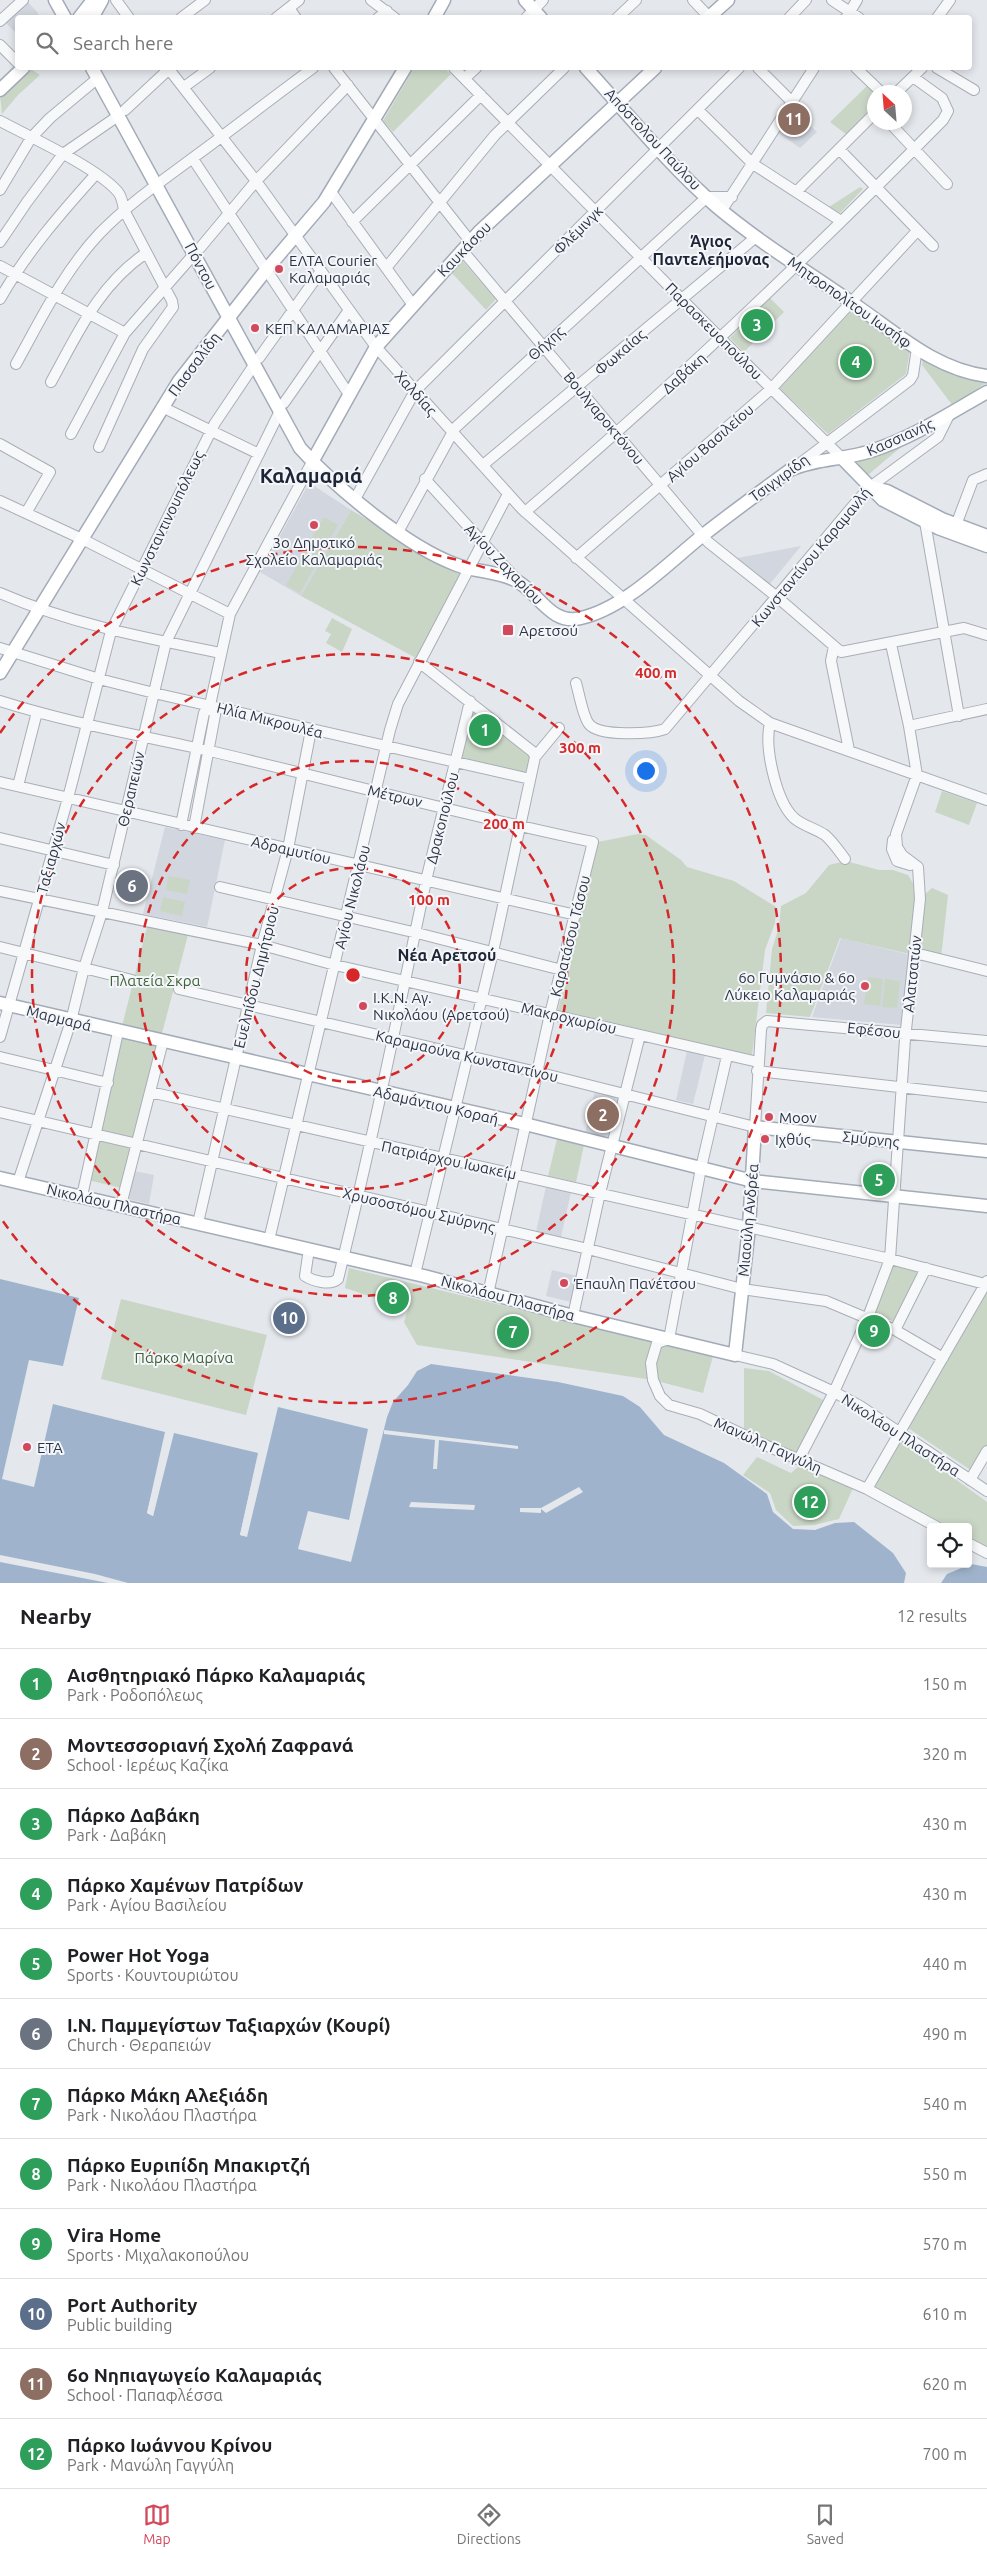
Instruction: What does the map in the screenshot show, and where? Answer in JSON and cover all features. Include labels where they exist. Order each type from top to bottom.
[{"type":"main road","points":[[55,0],[63,15]]},
{"type":"main road","points":[[64,0],[72,15]]},
{"type":"main road","points":[[81,15],[93,0]]},
{"type":"main road","points":[[94,15],[102,0]]},
{"type":"main road","points":[[436,15],[444,0]]},
{"type":"main road","points":[[525,0],[533,15]]},
{"type":"main road","points":[[711,15],[728,0]]},
{"type":"main road","points":[[0,90],[21,70]]},
{"type":"main road","name":"Πασσαλίδη","points":[[0,672],[179,381],[266,270],[331,192],[404,70]]},
{"type":"main road","name":"Απόστολου Παύλου","points":[[588,70],[660,149],[722,210]]},
{"type":"main road","name":"Καυκάσου","points":[[312,462],[348,393],[376,347],[466,246],[549,165],[653,70]]},
{"type":"main road","name":"Πόντου","points":[[97,71],[160,182],[256,362],[312,462],[325,475],[398,532],[449,562],[468,568],[488,571],[517,581]]},
{"type":"main road","name":"Μητροπολίτου Ιωσήφ","points":[[722,210],[756,237],[917,348],[950,368],[987,376]]},
{"type":"main road","points":[[950,413],[987,392]]},
{"type":"main road","name":"Κασσιανής","points":[[790,470],[812,462],[842,458],[877,449],[950,413]]},
{"type":"main road","name":"Παρασκευοπούλου","points":[[842,458],[883,500],[925,522],[987,546]]},
{"type":"main road","name":"Τσιγγιρίδη","points":[[624,598],[790,470]]},
{"type":"main road","points":[[870,487],[886,490],[956,525],[987,536]]},
{"type":"main road","name":"Αγίου Ζαχαρίου","points":[[517,581],[549,610],[569,619],[591,615],[624,598]]},
{"type":"main road","name":"Μαρμαρά","points":[[4,1004],[118,1032]]},
{"type":"main road","name":"Αδαμάντιου Κοραή","points":[[118,1032],[237,1057],[613,1145],[753,1181],[987,1206]]},
{"type":"main road","name":"Σμύρνης","points":[[755,1127],[987,1151]]},
{"type":"main road","name":"Μιαούλη Ανδρέα","points":[[734,1355],[749,1227],[755,1127]]},
{"type":"main road","name":"Νικολάου Πλαστήρα","points":[[0,1178],[415,1274],[573,1316],[734,1355]]},
{"type":"street","points":[[0,21],[23,0]]},
{"type":"street","points":[[116,0],[127,15]]},
{"type":"street","points":[[185,15],[204,0]]},
{"type":"street","points":[[280,15],[299,0]]},
{"type":"street","points":[[371,0],[382,14]]},
{"type":"street","points":[[533,15],[544,0]]},
{"type":"street","points":[[620,15],[636,0]]},
{"type":"street","points":[[693,0],[707,15]]},
{"type":"street","points":[[792,15],[806,0]]},
{"type":"street","points":[[832,0],[847,14],[857,0]]},
{"type":"street","points":[[939,15],[950,0]]},
{"type":"street","points":[[289,8],[294,15]]},
{"type":"street","points":[[0,45],[15,59]]},
{"type":"street","points":[[0,242],[63,154],[122,113],[167,70]]},
{"type":"street","name":"Χαλδίας","points":[[171,70],[256,181],[376,347],[525,512],[576,558],[624,598],[739,701],[770,723],[917,775],[986,797]]},
{"type":"street","points":[[184,87],[207,70]]},
{"type":"street","points":[[16,364],[53,296],[79,258],[124,210],[310,70]]},
{"type":"street","name":"Βουλγαροκτόνου","points":[[336,70],[440,203],[466,246],[506,302],[702,536],[718,551],[777,596],[834,646]]},
{"type":"street","name":"Παρασκευοπούλου","points":[[456,70],[681,299],[842,458]]},
{"type":"street","points":[[465,78],[474,70]]},
{"type":"street","points":[[386,268],[506,122],[562,70]]},
{"type":"street","name":"Φλέμινγκ","points":[[355,499],[415,392],[738,70]]},
{"type":"street","points":[[760,70],[792,102]]},
{"type":"street","points":[[722,210],[813,70]]},
{"type":"street","points":[[858,70],[874,85]]},
{"type":"street","points":[[904,85],[920,70]]},
{"type":"street","points":[[940,70],[974,90]]},
{"type":"street","points":[[0,190],[31,138],[97,71]]},
{"type":"street","name":"Δαβάκη","points":[[525,512],[617,434],[721,339],[943,120],[948,111],[945,101],[913,77]]},
{"type":"street","points":[[71,434],[125,333],[256,181],[348,85]]},
{"type":"street","points":[[352,222],[481,95]]},
{"type":"street","points":[[698,110],[753,164],[841,221]]},
{"type":"street","points":[[0,121],[63,154],[96,174],[118,192],[123,202],[124,210],[172,301],[173,307],[143,349],[99,447]]},
{"type":"street","points":[[796,192],[867,121]]},
{"type":"street","points":[[896,130],[947,184]]},
{"type":"street","points":[[839,150],[933,246]]},
{"type":"street","points":[[192,158],[348,393]]},
{"type":"street","points":[[0,299],[15,273],[64,210],[96,174]]},
{"type":"street","points":[[331,192],[413,305]]},
{"type":"street","points":[[707,197],[732,197]]},
{"type":"street","name":"Θήχης","points":[[398,532],[425,479],[452,433],[543,346],[707,197]]},
{"type":"street","name":"Αγίου Βασιλείου","points":[[576,558],[771,389],[853,303],[917,231]]},
{"type":"street","name":"Φωκαίας","points":[[483,465],[579,387],[756,237]]},
{"type":"street","points":[[52,382],[88,314],[120,273],[146,253]]},
{"type":"street","points":[[0,266],[125,333]]},
{"type":"street","name":"Κωνσταντινουπόλεως","points":[[99,679],[111,631],[210,431],[256,362],[321,271]]},
{"type":"street","name":"Θεραπειών","points":[[18,1182],[71,1021],[84,968],[102,912],[166,642],[282,407],[349,310]]},
{"type":"street","name":"Τσιγγιρίδη","points":[[790,470],[910,380],[913,375],[917,348]]},
{"type":"street","points":[[162,407],[259,454]]},
{"type":"street","name":"Κωνσταντίνου Καραμανλή","points":[[576,683],[589,725],[605,731],[624,733],[665,729],[870,487],[938,437],[950,413]]},
{"type":"street","points":[[0,444],[50,472],[26,513]]},
{"type":"street","points":[[181,825],[204,713],[210,705],[230,614],[312,462]]},
{"type":"street","points":[[956,525],[973,480],[987,474]]},
{"type":"street","name":"Αγίου Ζαχαρίου","points":[[425,479],[517,581]]},
{"type":"street","name":"Αγίου Νικολάου","points":[[269,1240],[398,704],[508,494]]},
{"type":"street","points":[[0,501],[82,539],[230,614]]},
{"type":"street","points":[[925,522],[959,716]]},
{"type":"street","points":[[0,593],[39,610],[111,631],[221,653]]},
{"type":"street","points":[[849,750],[831,661],[834,646],[844,653],[966,628],[987,635]]},
{"type":"street","points":[[891,644],[909,726],[917,775]]},
{"type":"street","name":"Ηλία Μικρουλέα","points":[[0,648],[99,679],[154,693],[530,780]]},
{"type":"street","points":[[420,662],[533,752],[535,756]]},
{"type":"street","name":"Ταξιαρχών","points":[[0,1037],[4,1004],[23,953],[39,900],[99,679]]},
{"type":"street","name":"Μέτρων","points":[[0,701],[87,726],[209,751],[301,775],[593,842]]},
{"type":"street","name":"Δρακοπούλου","points":[[309,1249],[305,1273],[307,1278],[330,1283],[335,1282],[338,1279],[370,1143],[380,1092],[407,981],[426,881],[470,701]]},
{"type":"street","points":[[194,828],[215,715],[210,705]]},
{"type":"street","points":[[909,726],[987,709]]},
{"type":"street","points":[[18,786],[37,712]]},
{"type":"street","points":[[770,723],[768,751],[783,805],[796,820],[824,835],[845,859]]},
{"type":"street","points":[[415,1274],[493,952],[535,756],[558,728]]},
{"type":"street","name":"Ευελπίδου Δημήτριου","points":[[198,1223],[262,945],[276,901],[312,730]]},
{"type":"street","name":"Αλατσατών","points":[[799,1459],[834,1392],[868,1317],[890,1259],[905,1034],[920,899],[918,868],[897,861],[892,849],[917,775]]},
{"type":"street","name":"Αδραμυτίου","points":[[0,782],[576,915]]},
{"type":"street","points":[[0,838],[114,865]]},
{"type":"street","name":"Καρατάσου Τάσου","points":[[488,1294],[550,1014],[593,842]]},
{"type":"street","points":[[220,887],[416,933],[562,970]]},
{"type":"street","name":"Μακροχωρίου","points":[[0,890],[39,900],[262,945],[335,965],[727,1056],[758,1067],[901,1088],[987,1097]]},
{"type":"street","points":[[0,947],[132,980]]},
{"type":"street","points":[[915,954],[987,971]]},
{"type":"street","name":"Καραμαούνα Κωνσταντίνου","points":[[179,989],[537,1072],[755,1127]]},
{"type":"street","name":"Εφέσου","points":[[762,1025],[769,1020],[987,1041]]},
{"type":"street","name":"Μιαούλη Ανδρέα","points":[[755,1127],[762,1025]]},
{"type":"street","points":[[82,1196],[118,1032]]},
{"type":"street","points":[[573,1316],[600,1193],[640,1035]]},
{"type":"street","points":[[121,1206],[163,1041]]},
{"type":"street","points":[[0,1056],[108,1083]]},
{"type":"street","points":[[669,1339],[701,1168],[727,1056]]},
{"type":"street","name":"Πατριάρχου Ιωακείμ","points":[[150,1092],[890,1259],[986,1283]]},
{"type":"street","name":"Χρυσοστόμου Σμύρνης","points":[[0,1112],[588,1249],[742,1289],[826,1301],[868,1317],[895,1330],[943,1358]]},
{"type":"street","points":[[895,1330],[926,1268]]},
{"type":"street","points":[[867,1489],[986,1283]]},
{"type":"street","name":"Μανώλη Γαγγύλη","points":[[669,1339],[657,1342],[651,1363],[653,1380],[663,1401],[669,1405],[700,1414],[867,1489],[930,1523]]},
{"type":"street","name":"Νικολάου Πλαστήρα","points":[[734,1355],[773,1364],[834,1392],[901,1433],[987,1491]]},
{"type":"street","points":[[970,1480],[987,1451]]},
{"type":"street","points":[[972,1545],[987,1553]]},
{"type":"shaded area","points":[[27,1],[38,13],[38,15],[15,15],[15,32],[5,22]]},
{"type":"shaded area","points":[[792,107],[817,132],[800,148],[776,131]]},
{"type":"shaded area","name":"3ο Δημοτικό Σχολείο Καλαμαριάς","points":[[311,484],[351,510],[301,596],[260,572],[308,485]]},
{"type":"shaded area","points":[[801,546],[769,585],[737,558]]},
{"type":"shaded area","points":[[165,827],[225,840],[207,927],[143,914]]},
{"type":"shaded area","name":"6ο Γυμνάσιο & 6ο Λύκειο Καλαμαριάς","points":[[841,938],[911,955],[902,1025],[812,1017]]},
{"type":"shaded area","points":[[687,1051],[705,1055],[693,1104],[676,1100]]},
{"type":"shaded area","points":[[595,1091],[621,1097],[611,1139],[585,1133]]},
{"type":"shaded area","points":[[134,1171],[154,1175],[149,1204],[128,1199]]},
{"type":"shaded area","points":[[546,1186],[571,1192],[561,1237],[536,1232]]},
{"type":"shaded area","points":[[552,1270],[577,1276],[571,1302],[546,1296]]},
{"type":"green space","points":[[27,70],[32,70],[40,75],[18,95],[2,114],[0,95]]},
{"type":"green space","points":[[413,70],[446,70],[451,74],[393,132],[383,121]]},
{"type":"green space","points":[[867,86],[867,115],[847,135],[830,122]]},
{"type":"green space","points":[[860,187],[863,189],[841,212],[837,213],[829,207]]},
{"type":"green space","points":[[461,259],[496,299],[486,310],[450,271]]},
{"type":"green space","points":[[770,298],[784,312],[744,352],[730,338]]},
{"type":"green space","points":[[854,308],[910,349],[906,374],[828,434],[779,388]]},
{"type":"green space","points":[[923,360],[955,376],[987,382],[953,406],[922,365]]},
{"type":"green space","points":[[935,428],[936,432],[919,436],[910,441],[868,475],[857,464],[858,461],[877,456]]},
{"type":"green space","points":[[351,510],[461,575],[416,658],[301,596]]},
{"type":"green space","points":[[324,517],[338,525],[315,566],[300,558]]},
{"type":"green space","points":[[300,560],[314,568],[300,593],[286,585]]},
{"type":"green space","points":[[332,618],[352,629],[342,652],[326,643],[331,634],[325,631]]},
{"type":"green space","points":[[473,707],[531,753],[529,775],[461,759]]},
{"type":"green space","points":[[942,791],[977,803],[969,825],[935,812]]},
{"type":"green space","points":[[638,834],[646,835],[681,860],[687,867],[734,881],[776,907],[775,923],[765,950],[752,1055],[558,1010],[598,842]]},
{"type":"green space","points":[[846,861],[879,870],[893,870],[908,875],[917,890],[910,954],[840,938],[810,1017],[766,1013],[772,949],[779,927],[781,906],[806,893],[829,865]]},
{"type":"green space","points":[[168,876],[190,880],[187,894],[166,890]]},
{"type":"green space","points":[[932,888],[948,895],[941,958],[918,951],[924,895]]},
{"type":"green space","points":[[163,897],[185,902],[182,916],[160,911]]},
{"type":"green space","name":"Πλατεία Σκρα","points":[[147,927],[188,935],[121,1188],[88,1180],[120,1034]]},
{"type":"green space","points":[[868,977],[883,979],[880,1006],[864,1004]]},
{"type":"green space","points":[[885,979],[900,981],[897,1008],[882,1007]]},
{"type":"green space","points":[[557,1139],[584,1145],[576,1182],[548,1176]]},
{"type":"green space","points":[[894,1264],[919,1271],[895,1322],[874,1314]]},
{"type":"green space","points":[[349,1268],[657,1343],[655,1357],[662,1344],[713,1356],[703,1393],[653,1380],[417,1345],[404,1322],[408,1309],[345,1288]]},
{"type":"green space","points":[[987,1289],[987,1445],[972,1471],[908,1428]]},
{"type":"green space","name":"Πάρκο Μαρίνα","points":[[121,1299],[267,1335],[246,1415],[101,1379]]},
{"type":"green space","points":[[744,1368],[769,1371],[825,1401],[797,1453],[744,1431]]},
{"type":"green space","points":[[901,1440],[987,1502],[987,1548],[972,1540],[972,1523],[941,1523],[873,1486]]},
{"type":"green space","points":[[757,1457],[791,1473],[799,1466],[853,1488],[839,1519],[814,1525],[793,1526],[776,1510],[770,1493],[743,1475]]},
{"type":"water","points":[[0,1279],[79,1298],[63,1366],[29,1360],[2,1479],[34,1487],[53,1404],[165,1432],[147,1513],[153,1516],[174,1433],[258,1453],[240,1535],[247,1537],[278,1407],[368,1429],[349,1520],[308,1511],[298,1549],[351,1562],[387,1417],[393,1402],[417,1371],[431,1364],[558,1382],[623,1396],[640,1407],[664,1435],[724,1463],[767,1494],[773,1512],[793,1529],[815,1530],[835,1523],[854,1522],[893,1553],[906,1573],[904,1583],[0,1583]]},
{"type":"water","points":[[972,1564],[987,1567],[987,1583],[941,1583],[947,1574],[961,1568],[972,1568]]},
{"type":"pier","points":[[384,1430],[518,1446],[518,1449],[439,1440],[437,1469],[433,1469],[435,1440],[384,1434]]},
{"type":"pier","points":[[167,1431],[151,1513],[173,1432],[153,1516],[147,1513]]},
{"type":"pier","points":[[258,1455],[242,1534],[245,1534],[265,1457],[246,1536],[240,1535]]},
{"type":"pier","points":[[579,1487],[583,1492],[546,1513],[541,1509],[541,1513],[520,1512],[520,1508],[541,1508]]},
{"type":"pier","points":[[411,1502],[475,1505],[474,1510],[409,1507]]},
{"type":"pier","points":[[0,1555],[95,1574],[128,1583],[108,1583],[0,1562]]},
{"type":"place","name":"6ο Νηπιαγωγείο Καλαμαριάς","points":[[794,119]]},
{"type":"place","name":"ΕΛΤΑ Courier Καλαμαριάς","points":[[279,269]]},
{"type":"place","name":"Πάρκο Δαβάκη","points":[[757,325]]},
{"type":"place","name":"ΚΕΠ ΚΑΛΑΜΑΡΙΑΣ","points":[[255,328]]},
{"type":"place","name":"Πάρκο Χαμένων Πατρίδων","points":[[856,362]]},
{"type":"place","name":"3ο Δημοτικό Σχολείο Καλαμαριάς","points":[[314,525]]},
{"type":"place","name":"Αρετσού","points":[[508,630]]},
{"type":"place","name":"Αισθητηριακό Πάρκο Καλαμαριάς","points":[[485,730]]},
{"type":"place","name":"Ι.Ν. Παμμεγίστων Ταξιαρχών (Κουρί)","points":[[132,886]]},
{"type":"place","name":"6ο Γυμνάσιο & 6ο Λύκειο Καλαμαριάς","points":[[865,986]]},
{"type":"place","name":"Ι.Κ.Ν. Αγ. Νικολάου (Αρετσού)","points":[[363,1006]]},
{"type":"place","name":"Μοντεσσοριανή Σχολή Ζαφρανά","points":[[603,1115]]},
{"type":"place","name":"Moov","points":[[769,1117]]},
{"type":"place","name":"Ιχθύς","points":[[765,1139]]},
{"type":"place","name":"Power Hot Yoga","points":[[879,1180]]},
{"type":"place","name":"Έπαυλη Πανέτσου","points":[[564,1283]]},
{"type":"place","name":"Πάρκο Ευριπίδη Μπακιρτζή","points":[[393,1298]]},
{"type":"place","name":"Port Authority","points":[[289,1318]]},
{"type":"place","name":"Vira Home","points":[[874,1331]]},
{"type":"place","name":"Πάρκο Μάκη Αλεξιάδη","points":[[513,1332]]},
{"type":"place","name":"ΕΤΑ","points":[[27,1447]]},
{"type":"place","name":"Πάρκο Ιωάννου Κρίνου","points":[[810,1502]]},
{"type":"district","name":"Άγιος Παντελεήμονας","points":[[711,250]]},
{"type":"district","name":"Καλαμαριά","points":[[311,475]]},
{"type":"district","name":"Νέα Αρετσού","points":[[447,955]]}]
